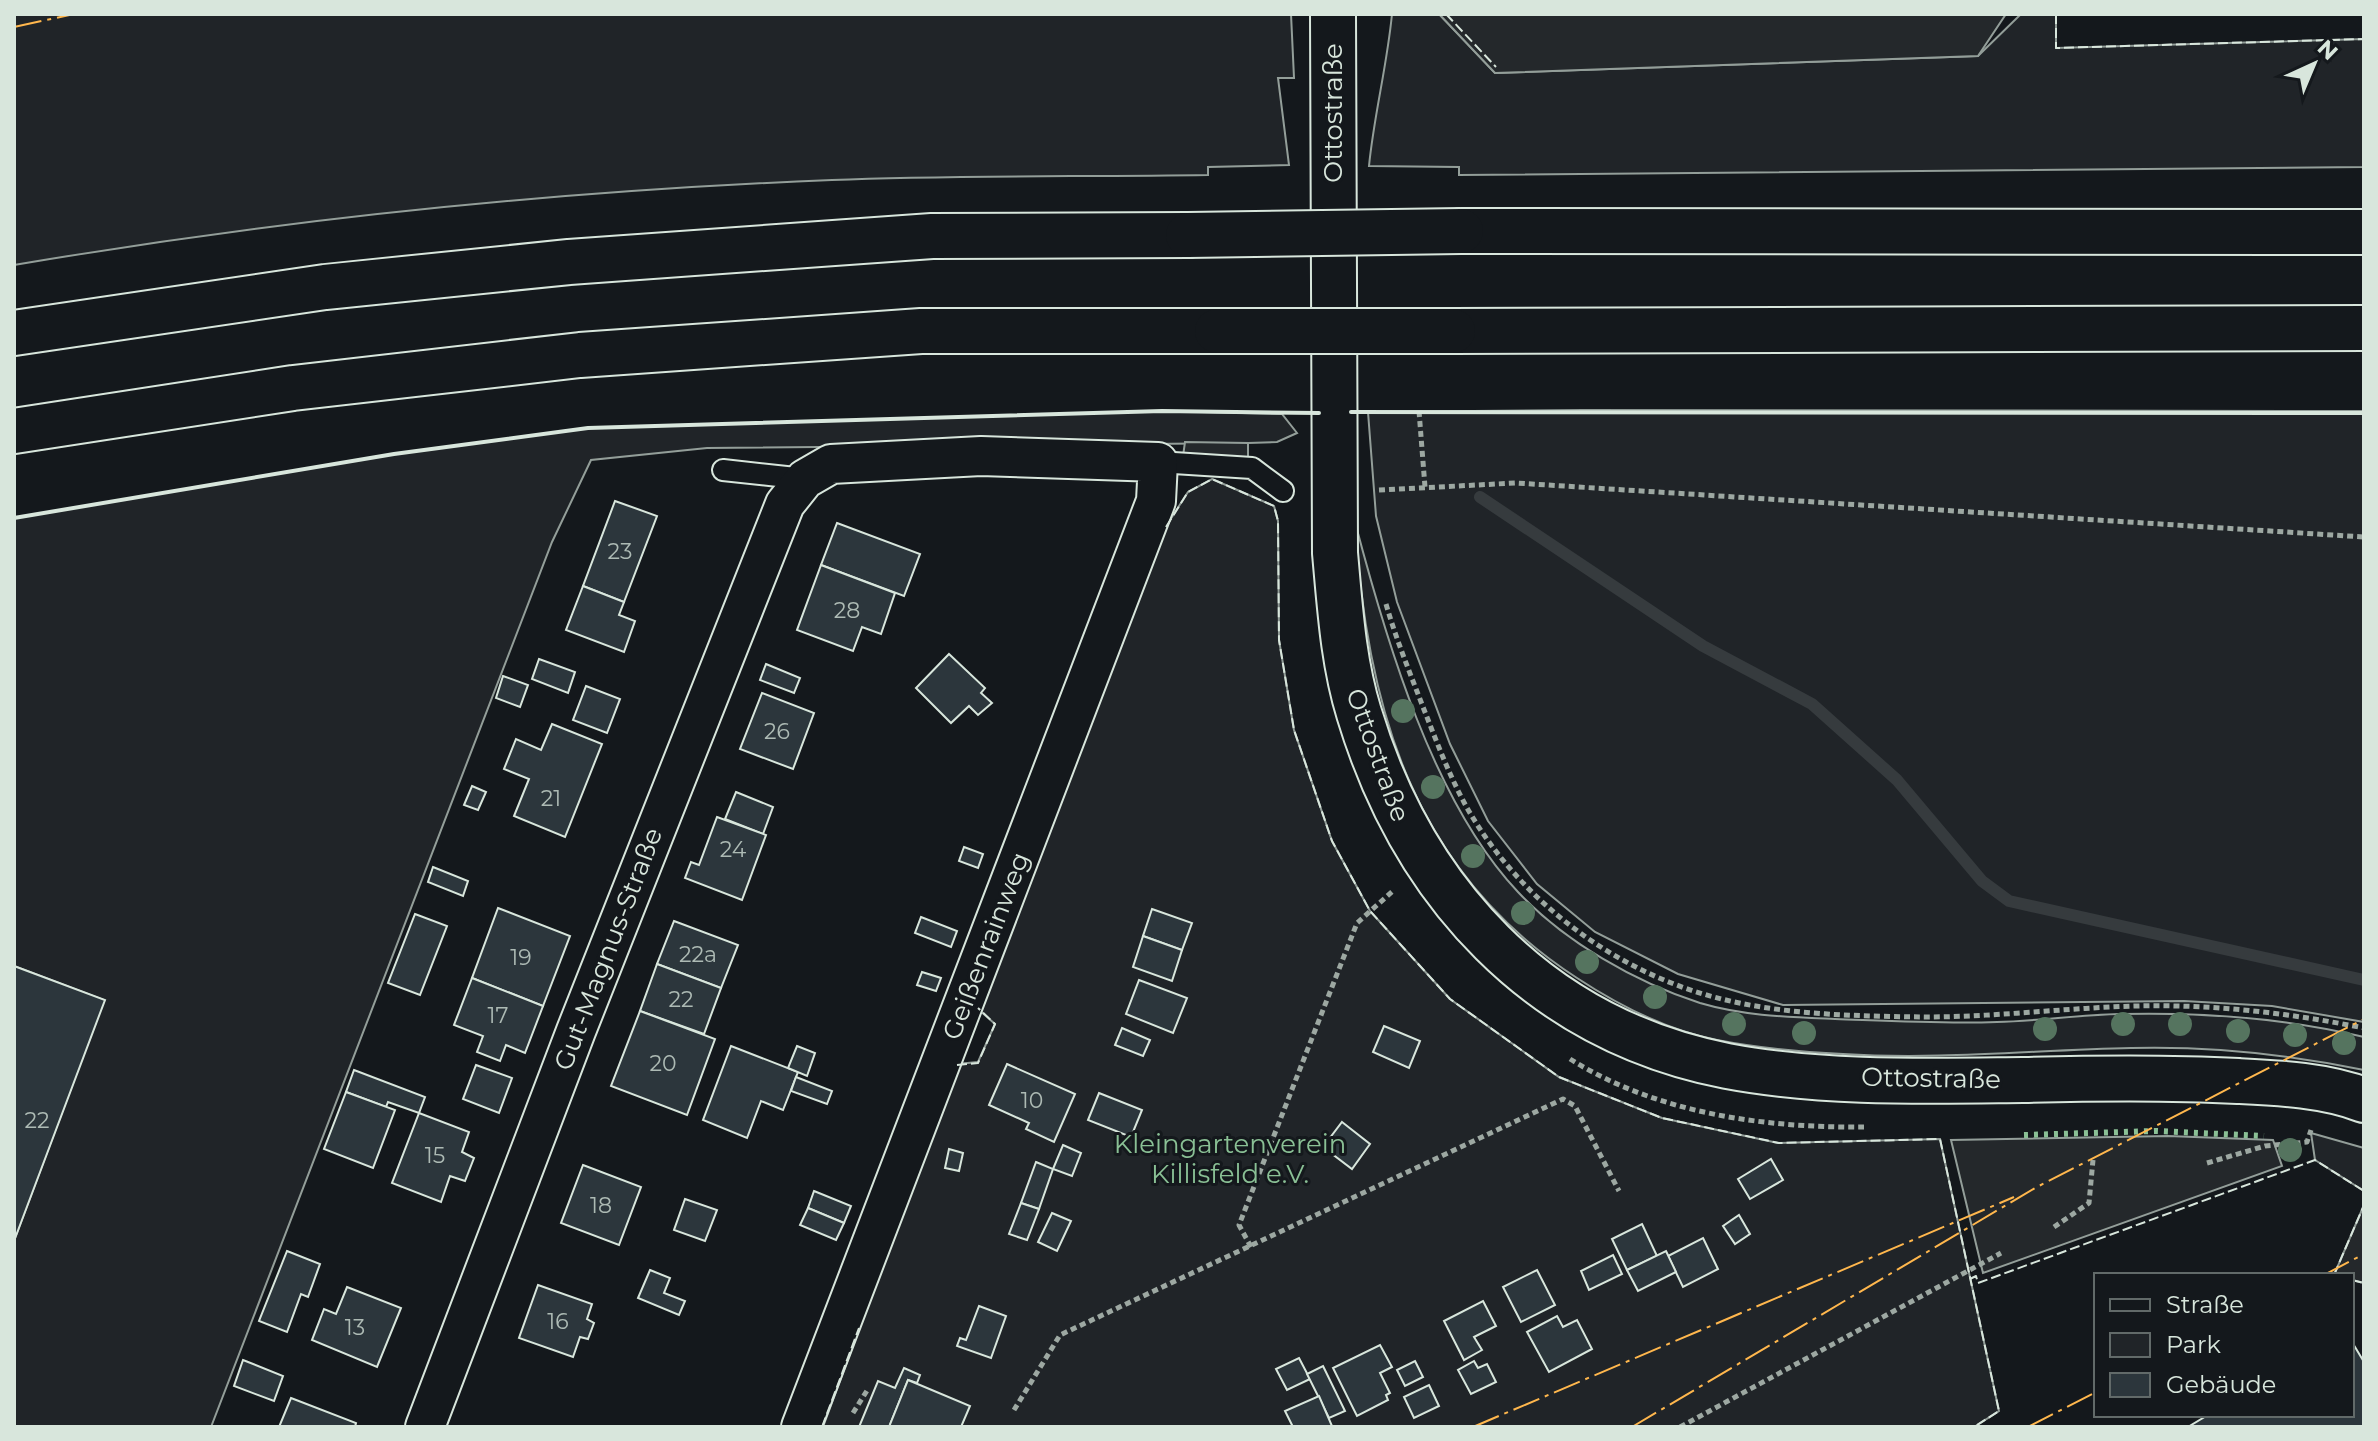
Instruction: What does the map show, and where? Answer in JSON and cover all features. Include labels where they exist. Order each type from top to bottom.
[{"type":"main road","name":"Ottostraße","points":[[1333,14],[1335,553],[1343,642],[1358,711],[1404,829],[1426,864],[1485,935],[1530,976],[1593,1017],[1672,1051],[1728,1066],[1826,1076],[1969,1081],[2141,1078],[2286,1084],[2364,1100]]},
{"type":"main road","points":[[14,333],[325,287],[569,262],[932,236],[1461,231],[2364,232]]},
{"type":"main road","points":[[14,431],[278,390],[580,355],[921,331],[2364,328]]},
{"type":"street","points":[[805,479],[831,464],[981,456],[1158,462]]},
{"type":"street","name":"Geißenrainweg","points":[[801,1427],[1156,501],[1158,462]]},
{"type":"street","name":"Gut-Magnus-Straße","points":[[425,1427],[773,532],[785,504],[805,479]]},
{"type":"lane","points":[[1158,462],[1252,468],[1283,491]]},
{"type":"lane","points":[[723,470],[805,479]]},
{"type":"path","points":[[1419,411],[1425,487]]},
{"type":"path","points":[[1374,491],[1516,483],[2364,537]]},
{"type":"path","points":[[1386,602],[1445,763],[1467,807],[1496,852],[1518,879],[1573,928],[1609,953],[1672,983],[1760,1007],[1821,1011],[1923,1017],[2137,1006],[2226,1008],[2308,1017],[2364,1028]]},
{"type":"path","points":[[1251,1247],[1239,1225],[1357,923],[1394,890]]},
{"type":"path","points":[[1014,1410],[1060,1335],[1563,1099],[1575,1106],[1619,1191]]},
{"type":"path","points":[[2207,1163],[2265,1146],[2307,1142],[2314,1121]]},
{"type":"path","points":[[2054,1227],[2089,1203],[2093,1160]]},
{"type":"path","points":[[1680,1427],[2001,1253]]},
{"type":"path","points":[[852,1414],[868,1389]]},
{"type":"green space","points":[[14,14],[1291,14],[1294,78],[1278,78],[1289,165],[1208,167],[1208,175],[879,178],[627,191],[320,221],[14,265]]},
{"type":"green space","points":[[1392,14],[1439,14],[1495,73],[1978,56],[2021,14],[2056,14],[2056,48],[2364,39],[2364,167],[1459,175],[1459,167],[1369,166]]},
{"type":"green space","points":[[1162,411],[1282,414],[1297,433],[1277,442],[707,448],[591,460],[552,542],[211,1427],[14,1427],[14,1241],[104,1000],[14,966],[14,518],[394,454],[588,428]]},
{"type":"green space","points":[[2364,411],[2364,1022],[2272,1006],[2184,1001],[1783,1005],[1678,974],[1595,932],[1537,884],[1488,821],[1450,744],[1397,602],[1376,516],[1368,412]]},
{"type":"green space","name":"Kleingartenverein Killisfeld e.V.","points":[[1212,479],[1274,506],[1278,521],[1279,640],[1294,730],[1332,841],[1370,911],[1450,999],[1559,1077],[1662,1118],[1778,1143],[1940,1139],[1999,1411],[1974,1427],[823,1427],[957,1064],[978,1062],[995,1024],[978,1009],[1163,531],[1188,492]]},
{"type":"green space","points":[[1355,522],[1382,617],[1416,718],[1461,813],[1488,855],[1518,892],[1579,944],[1626,972],[1700,1003],[1733,1011],[1784,1016],[1976,1023],[2150,1014],[2212,1015],[2273,1021],[2364,1037],[2364,1070],[2277,1055],[2190,1048],[1915,1056],[1795,1051],[1698,1036],[1609,998],[1521,936],[1475,888],[1438,836],[1409,780],[1387,720],[1371,656]]},
{"type":"green space","points":[[2311,1133],[2364,1148],[2364,1191],[2315,1160]]},
{"type":"shaded area","points":[[1439,14],[2006,14],[1978,56],[1495,73]]},
{"type":"shaded area","points":[[1185,442],[1248,443],[1248,458],[1183,456]]},
{"type":"shaded area","points":[[2168,1136],[2273,1140],[2282,1166],[1983,1273],[1951,1140]]},
{"type":"shaded area","points":[[2364,1205],[2364,1283],[2354,1280],[2354,1273],[2335,1273]]},
{"type":"building","points":[[615,501],[657,516],[624,602],[583,586]]},
{"type":"building","points":[[837,523],[920,554],[904,596],[821,565]]},
{"type":"building","points":[[821,565],[895,593],[881,634],[862,627],[853,651],[797,630]]},
{"type":"building","points":[[583,586],[624,602],[619,615],[635,621],[624,652],[566,630]]},
{"type":"building","points":[[949,654],[985,688],[981,693],[992,703],[978,715],[969,706],[951,723],[916,688]]},
{"type":"building","points":[[539,659],[575,672],[568,693],[532,679]]},
{"type":"building","points":[[766,664],[800,678],[794,693],[760,680]]},
{"type":"building","points":[[503,676],[528,685],[520,707],[496,698]]},
{"type":"building","points":[[586,686],[620,699],[607,733],[573,720]]},
{"type":"building","points":[[762,693],[814,713],[793,769],[740,749]]},
{"type":"building","points":[[552,724],[602,744],[565,837],[514,816],[529,779],[504,769],[516,739],[541,750]]},
{"type":"building","points":[[472,786],[486,792],[478,810],[464,805]]},
{"type":"building","points":[[736,792],[773,807],[763,834],[725,819]]},
{"type":"building","points":[[717,817],[766,835],[742,900],[685,878],[691,862],[699,865]]},
{"type":"building","points":[[964,847],[983,854],[978,868],[959,861]]},
{"type":"building","points":[[433,867],[468,881],[463,896],[428,882]]},
{"type":"building","points":[[498,908],[570,936],[543,1006],[472,978]]},
{"type":"building","points":[[1152,909],[1192,923],[1182,950],[1143,936]]},
{"type":"building","points":[[415,914],[447,926],[420,995],[388,983]]},
{"type":"building","points":[[921,917],[957,931],[951,947],[915,933]]},
{"type":"building","points":[[674,921],[738,945],[721,988],[657,964]]},
{"type":"building","points":[[1143,936],[1182,950],[1172,981],[1133,967]]},
{"type":"building","points":[[657,964],[721,988],[704,1034],[640,1011]]},
{"type":"building","points":[[14,966],[105,1000],[14,1241]]},
{"type":"building","points":[[922,972],[941,978],[936,991],[917,985]]},
{"type":"building","points":[[472,978],[543,1006],[525,1053],[506,1045],[500,1061],[477,1052],[483,1036],[454,1025]]},
{"type":"building","points":[[1139,980],[1187,998],[1173,1033],[1126,1014]]},
{"type":"building","points":[[640,1011],[715,1039],[687,1115],[611,1086]]},
{"type":"building","points":[[1384,1026],[1420,1041],[1409,1068],[1373,1052]]},
{"type":"building","points":[[1122,1028],[1150,1040],[1143,1056],[1115,1045]]},
{"type":"building","points":[[731,1046],[798,1072],[783,1110],[761,1101],[747,1138],[703,1120]]},
{"type":"building","points":[[797,1046],[815,1053],[807,1076],[788,1068]]},
{"type":"building","points":[[1007,1064],[1075,1094],[1054,1142],[1026,1129],[1029,1123],[989,1105]]},
{"type":"building","points":[[476,1065],[512,1078],[499,1113],[463,1099]]},
{"type":"building","points":[[354,1070],[425,1097],[419,1113],[388,1102],[386,1107],[346,1092]]},
{"type":"building","points":[[796,1077],[832,1091],[827,1104],[791,1091]]},
{"type":"building","points":[[346,1092],[395,1110],[373,1168],[324,1149]]},
{"type":"building","points":[[1099,1093],[1142,1110],[1131,1137],[1088,1120]]},
{"type":"building","points":[[419,1113],[469,1132],[462,1152],[474,1158],[465,1181],[450,1176],[441,1202],[392,1183]]},
{"type":"building","points":[[1342,1122],[1370,1144],[1352,1169],[1323,1147]]},
{"type":"building","points":[[1063,1145],[1081,1153],[1072,1176],[1053,1169]]},
{"type":"building","points":[[949,1149],[963,1153],[959,1171],[945,1168]]},
{"type":"building","points":[[1771,1159],[1783,1180],[1750,1199],[1738,1179]]},
{"type":"building","points":[[1036,1162],[1053,1169],[1039,1209],[1021,1203]]},
{"type":"building","points":[[583,1165],[641,1187],[619,1245],[561,1223]]},
{"type":"building","points":[[814,1191],[851,1206],[844,1223],[808,1208]]},
{"type":"building","points":[[685,1199],[717,1210],[705,1241],[674,1230]]},
{"type":"building","points":[[1021,1203],[1039,1209],[1027,1240],[1009,1234]]},
{"type":"building","points":[[808,1208],[844,1223],[836,1240],[800,1225]]},
{"type":"building","points":[[1052,1213],[1071,1221],[1057,1251],[1038,1242]]},
{"type":"building","points":[[1739,1215],[1750,1234],[1735,1244],[1723,1226]]},
{"type":"building","points":[[1642,1224],[1657,1256],[1627,1270],[1612,1239]]},
{"type":"building","points":[[1703,1238],[1718,1269],[1683,1287],[1668,1256]]},
{"type":"building","points":[[287,1251],[320,1264],[308,1297],[301,1294],[287,1332],[259,1321]]},
{"type":"building","points":[[1666,1251],[1676,1272],[1638,1291],[1627,1270]]},
{"type":"building","points":[[1613,1255],[1622,1274],[1589,1290],[1581,1271]]},
{"type":"building","points":[[650,1270],[670,1278],[664,1293],[685,1301],[679,1315],[638,1298]]},
{"type":"building","points":[[1537,1270],[1555,1305],[1521,1322],[1503,1287]]},
{"type":"building","points":[[538,1285],[592,1304],[587,1319],[594,1323],[588,1339],[580,1337],[573,1357],[519,1338]]},
{"type":"building","points":[[347,1287],[401,1308],[377,1367],[312,1340],[324,1309],[336,1314]]},
{"type":"building","points":[[1483,1301],[1496,1326],[1474,1337],[1482,1350],[1464,1360],[1444,1321]]},
{"type":"building","points":[[979,1306],[1006,1316],[991,1358],[957,1346],[960,1338],[966,1340]]},
{"type":"building","points":[[1557,1316],[1563,1327],[1577,1320],[1592,1349],[1549,1372],[1527,1332]]},
{"type":"building","points":[[1380,1345],[1392,1367],[1380,1373],[1390,1393],[1386,1395],[1388,1400],[1357,1416],[1333,1368]]},
{"type":"building","points":[[2354,1345],[2364,1362],[2364,1427],[2188,1427],[2205,1417],[2354,1417]]},
{"type":"building","points":[[1299,1358],[1310,1379],[1287,1390],[1276,1369]]},
{"type":"building","points":[[243,1360],[283,1376],[274,1401],[234,1386]]},
{"type":"building","points":[[1415,1361],[1423,1377],[1405,1386],[1397,1370]]},
{"type":"building","points":[[1474,1361],[1478,1368],[1487,1364],[1496,1382],[1471,1394],[1458,1370]]},
{"type":"building","points":[[1323,1366],[1345,1411],[1329,1418],[1307,1374]]},
{"type":"building","points":[[904,1368],[920,1375],[917,1383],[908,1380],[889,1427],[859,1427],[878,1381],[895,1388]]},
{"type":"building","points":[[908,1380],[970,1406],[961,1427],[889,1427]]},
{"type":"building","points":[[1429,1385],[1439,1406],[1414,1418],[1404,1397]]},
{"type":"building","points":[[1319,1396],[1332,1426],[1293,1427],[1285,1411]]},
{"type":"building","points":[[291,1398],[356,1423],[355,1427],[279,1427]]},
{"type":"waterway","points":[[1480,497],[1703,646],[1812,704],[1897,780],[1982,881],[2009,901],[2364,980]]},
{"type":"hedge","points":[[2024,1135],[2156,1131],[2264,1136]]},
{"type":"fence","points":[[1446,14],[1496,67]]},
{"type":"fence","points":[[2056,14],[2056,48],[2364,39]]},
{"type":"fence","points":[[1166,527],[1188,492],[1212,479],[1274,506],[1278,521],[1279,640],[1294,730],[1332,841],[1370,911],[1450,999],[1559,1077],[1662,1118],[1779,1143],[1940,1139],[1999,1411],[1974,1427]]},
{"type":"fence","points":[[957,1065],[978,1063],[995,1024],[978,1008]]},
{"type":"fence","points":[[1970,1279],[1976,1276],[1978,1283],[2315,1160],[2364,1191]]},
{"type":"fence","points":[[2335,1273],[2364,1205]]},
{"type":"fence","points":[[2354,1280],[2364,1283]]},
{"type":"fence","points":[[822,1427],[859,1328]]},
{"type":"wall","points":[[14,518],[394,454],[588,428],[1162,411],[1319,413]]},
{"type":"wall","points":[[1351,412],[2364,413]]},
{"type":"power","points":[[14,27],[74,14]]},
{"type":"power","points":[[1632,1427],[2035,1188],[2364,1019]]},
{"type":"power","points":[[1473,1427],[2014,1197]]},
{"type":"power","points":[[2328,1273],[2364,1254]]},
{"type":"power","points":[[2028,1427],[2094,1393]]}]
